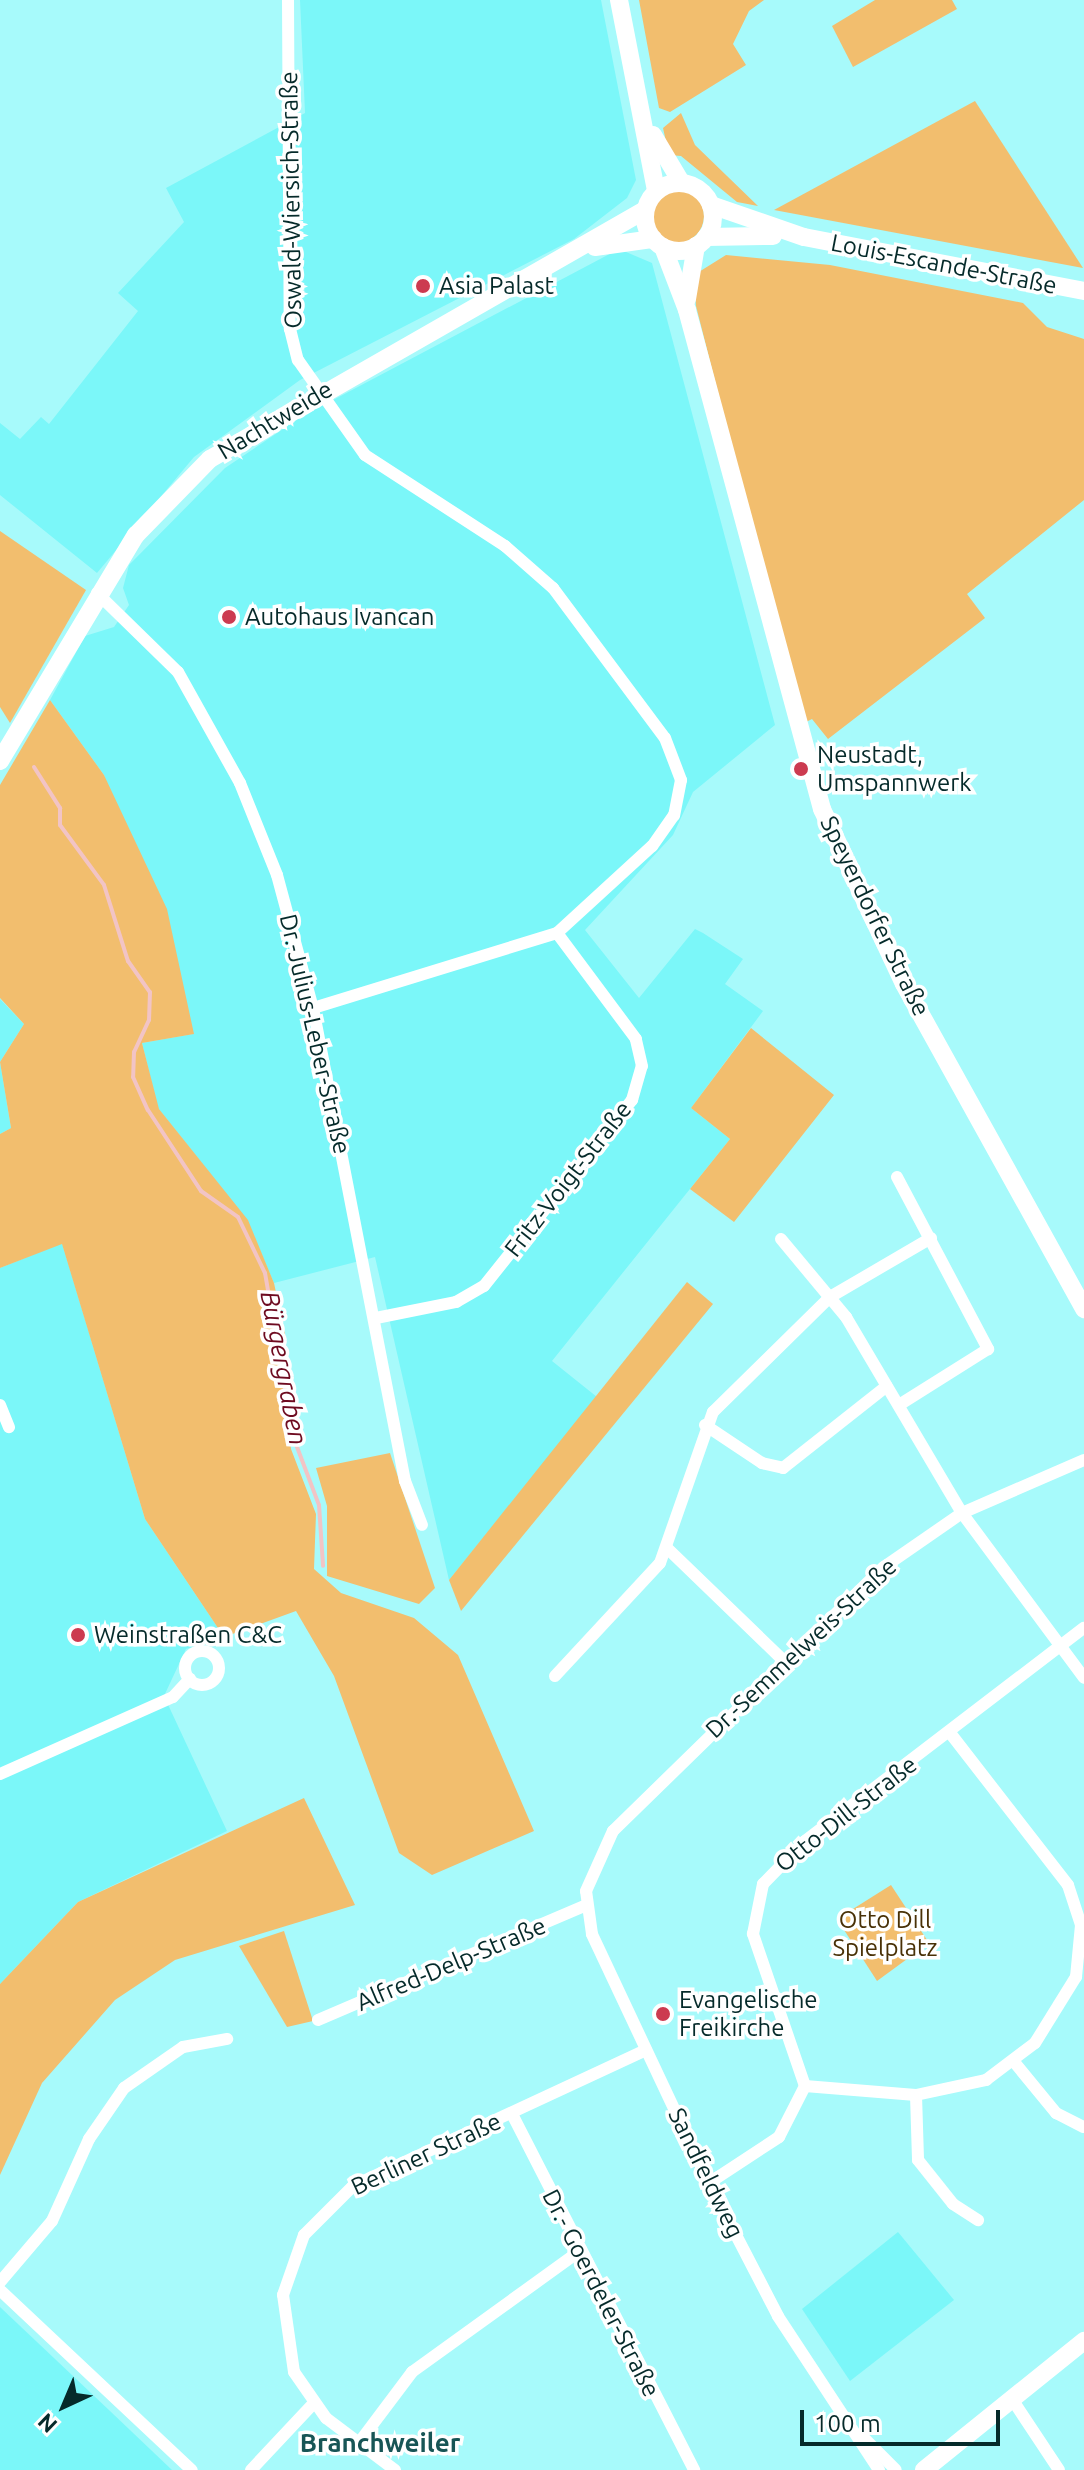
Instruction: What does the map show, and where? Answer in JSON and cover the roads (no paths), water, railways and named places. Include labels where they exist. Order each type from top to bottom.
[{"type":"street","name":"Oswald-Wiersich-Straße","points":[[288,0],[290,329],[318,394],[365,455],[505,546],[553,588],[677,761],[680,797],[662,833],[601,900],[557,933],[313,1008]]},
{"type":"street","points":[[619,0],[645,118],[656,191],[645,210],[658,243],[701,242],[711,205],[701,190],[681,182],[645,118]]},
{"type":"street","points":[[656,191],[681,182]]},
{"type":"street","name":"Louis-Escande-Straße","points":[[711,205],[804,237],[1084,291]]},
{"type":"street","name":"Nachtweide","points":[[5,753],[97,593],[136,535],[210,459],[318,394],[580,251],[645,210]]},
{"type":"street","name":"Louis-Escande-Straße","points":[[701,242],[804,237]]},
{"type":"street","name":"Speyerdorfer Straße","points":[[687,310],[701,242]]},
{"type":"street","name":"Nachtweide","points":[[580,251],[658,243]]},
{"type":"street","name":"Speyerdorfer Straße","points":[[658,243],[687,310],[822,809],[904,984],[1084,1309]]},
{"type":"street","name":"Dr.-Julius-Leber-Straße","points":[[97,593],[158,647],[217,737],[277,875],[313,1008],[376,1318],[405,1481],[422,1525]]},
{"type":"street","name":"Fritz-Voigt-Straße","points":[[376,1318],[456,1302],[484,1286],[632,1100],[642,1066],[636,1039],[557,933]]},
{"type":"street","points":[[897,1177],[988,1349],[899,1405]]},
{"type":"street","points":[[555,1676],[668,1549],[705,1425],[830,1297],[931,1238]]},
{"type":"street","points":[[781,1239],[830,1297],[899,1405],[962,1513],[1084,1678]]},
{"type":"street","points":[[705,1425],[762,1463],[783,1468],[887,1386]]},
{"type":"street","points":[[0,1405],[9,1427]]},
{"type":"street","name":"Dr.-Semmelweis-Straße","points":[[584,1906],[596,1857],[613,1831],[784,1661],[884,1567],[962,1513],[1084,1460]]},
{"type":"street","points":[[668,1549],[784,1661]]},
{"type":"street","name":"Otto-Dill-Straße","points":[[805,2086],[753,1934],[757,1898],[793,1851],[950,1733],[1058,1644],[1084,1628]]},
{"type":"street","points":[[0,1774],[173,1697],[190,1679]]},
{"type":"street","points":[[709,2183],[779,2137],[805,2086],[916,2095],[971,2085],[1015,2063],[1069,1993],[1081,1925],[1068,1885],[950,1733]]},
{"type":"street","name":"Alfred-Delp-Straße","points":[[318,2020],[584,1906]]},
{"type":"street","name":"Sandfeldweg","points":[[584,1906],[646,2050],[709,2183],[778,2316],[879,2470]]},
{"type":"street","points":[[0,2282],[52,2221],[89,2139],[124,2088],[183,2047],[227,2039]]},
{"type":"street","name":"Berliner Straße","points":[[395,2470],[358,2444],[313,2404],[294,2372],[282,2327],[285,2281],[304,2235],[353,2186],[646,2050]]},
{"type":"street","points":[[1015,2063],[1056,2113],[1084,2127]]},
{"type":"street","points":[[916,2095],[918,2160],[953,2204],[978,2220]]},
{"type":"street","name":"Dr.- Goerdeler-Straße","points":[[512,2114],[694,2470]]},
{"type":"street","points":[[358,2444],[412,2372],[580,2251]]},
{"type":"street","points":[[0,2290],[192,2470]]},
{"type":"street","points":[[924,2470],[1084,2341]]},
{"type":"street","points":[[1012,2399],[1059,2470]]},
{"type":"street","points":[[251,2470],[313,2404]]},
{"type":"street","name":"Sandfeldweg","points":[[853,2428],[896,2470]]},
{"type":"waterway","name":"Bürgergraben","points":[[34,767],[60,808],[60,825],[104,885],[128,961],[150,992],[149,1020],[134,1052],[133,1077],[148,1110],[201,1191],[238,1217],[265,1273],[294,1439],[319,1505],[323,1566]]},
{"type":"place","name":"Asia Palast","points":[[423,286]]},
{"type":"place","name":"Autohaus Ivancan","points":[[229,617]]},
{"type":"place","name":"Neustadt, Umspannwerk","points":[[801,769]]},
{"type":"place","name":"Weinstraßen C&C","points":[[78,1635]]},
{"type":"place","name":"Evangelische Freikirche","points":[[663,2014]]},
{"type":"district","name":"Branchweiler","points":[[380,2443]]},
{"type":"park label","name":"Otto Dill Spielplatz","points":[[885,1934]]}]
